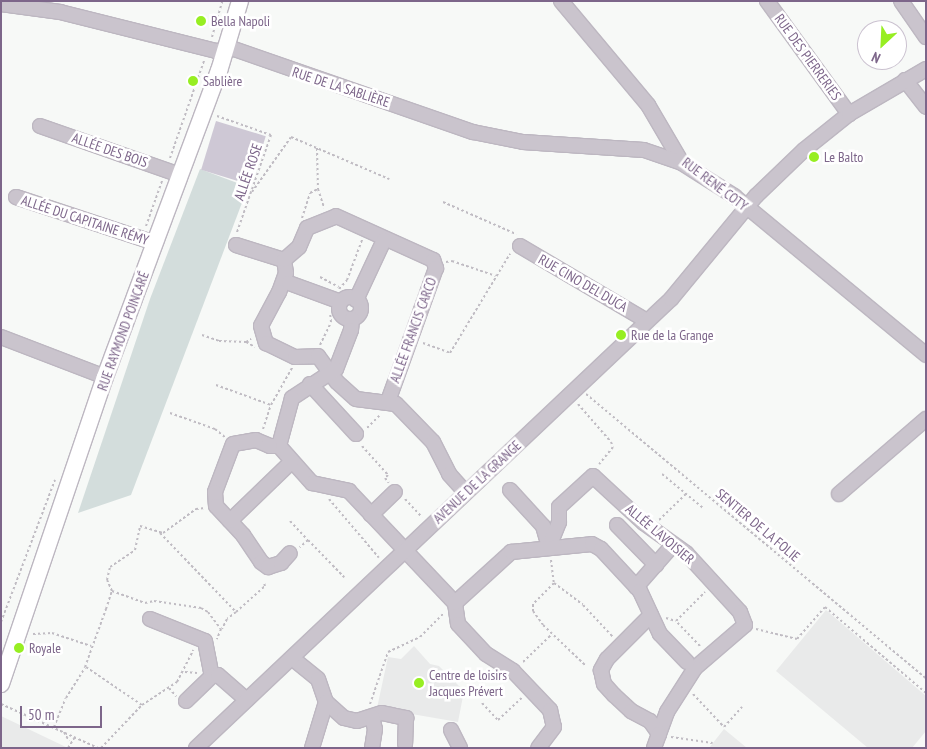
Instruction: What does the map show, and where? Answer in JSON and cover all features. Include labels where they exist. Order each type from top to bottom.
[{"type":"main road","name":"RUE RAYMOND POINCARÉ","points":[[1,684],[49,537],[105,377],[198,125],[216,48],[230,1]]},
{"type":"main road","name":"RUE RAYMOND POINCARÉ","points":[[216,48],[240,1]]},
{"type":"main road","name":"RUE RAYMOND POINCARÉ","points":[[1,654],[35,566],[49,537]]},
{"type":"street","name":"RUE RENÉ COTY","points":[[561,1],[633,85],[682,163],[747,207],[926,355]]},
{"type":"street","name":"RUE DES PIERRERIES","points":[[767,1],[849,114]]},
{"type":"street","points":[[901,1],[926,37]]},
{"type":"street","name":"RUE DE LA SABLIÈRE","points":[[1,4],[60,12],[216,48],[473,132],[523,142],[644,150],[682,163]]},
{"type":"street","points":[[747,207],[804,150],[849,114],[914,88],[926,68]]},
{"type":"street","points":[[914,88],[926,107]]},
{"type":"street","name":"ALLÉE DES BOIS","points":[[40,126],[180,175]]},
{"type":"street","name":"ALLÉE DU CAPITAINE RÉMY","points":[[16,197],[155,243]]},
{"type":"street","name":"AVENUE DE LA GRANGE","points":[[196,748],[671,299],[747,207]]},
{"type":"street","points":[[284,260],[299,247],[304,232],[328,217]]},
{"type":"street","name":"ALLÉE FRANCIS CARCO","points":[[328,217],[342,218],[384,240],[428,256],[436,263],[390,402]]},
{"type":"street","points":[[356,300],[384,240]]},
{"type":"street","points":[[236,246],[284,260]]},
{"type":"street","name":"RUE CINO DEL DUCA","points":[[520,246],[647,321]]},
{"type":"street","points":[[284,260],[286,273],[275,300],[264,317],[262,332],[272,349],[295,357],[318,356],[341,386],[356,399],[390,402],[433,442],[449,474],[466,493]]},
{"type":"street","points":[[279,446],[292,398],[310,384],[331,373],[339,364],[352,319],[361,309],[356,300],[289,283]]},
{"type":"street","points":[[338,296],[340,314],[352,319]]},
{"type":"street","points":[[1,337],[105,377]]},
{"type":"street","points":[[310,384],[358,435]]},
{"type":"street","points":[[840,494],[926,419]]},
{"type":"street","points":[[279,446],[270,446],[256,440],[233,444],[215,492],[216,506],[247,540],[261,562],[268,567],[281,563],[290,554]]},
{"type":"street","points":[[279,446],[312,483],[345,489],[372,515],[455,603],[458,624],[486,654],[513,671],[552,715],[552,732],[538,748]]},
{"type":"street","points":[[230,521],[292,462]]},
{"type":"street","points":[[549,547],[559,522],[559,507],[593,476]]},
{"type":"street","name":"ALLÉE LAVOISIER","points":[[593,476],[653,530],[673,544],[714,583],[740,612],[745,625],[695,668],[668,712],[654,748]]},
{"type":"street","points":[[510,490],[543,526],[549,547]]},
{"type":"street","points":[[372,515],[397,492]]},
{"type":"street","points":[[617,525],[656,565]]},
{"type":"street","points":[[455,603],[511,552],[587,544],[597,546],[646,598],[651,615],[660,634],[688,662]]},
{"type":"street","points":[[636,587],[673,544]]},
{"type":"street","points":[[651,615],[604,664],[601,670],[604,684],[627,707],[650,721],[659,734]]},
{"type":"street","points":[[150,619],[204,640],[212,676]]},
{"type":"street","points":[[292,658],[318,680],[326,702],[348,720],[382,713],[406,718],[405,744]]},
{"type":"street","points":[[186,701],[212,676],[223,677],[247,700]]},
{"type":"street","points":[[312,748],[326,702]]},
{"type":"street","points":[[369,717],[375,729],[372,748]]},
{"type":"street","points":[[451,730],[460,748]]},
{"type":"path","points":[[216,48],[222,1]]},
{"type":"path","name":"ALLÉE ROSE","points":[[212,114],[271,135],[234,242],[236,246]]},
{"type":"path","points":[[251,194],[291,137],[390,179]]},
{"type":"path","points":[[317,148],[318,189],[328,217]]},
{"type":"path","points":[[304,232],[300,224],[310,194],[318,189]]},
{"type":"path","points":[[411,339],[450,353],[508,255],[520,246],[520,235],[443,202]]},
{"type":"path","points":[[317,350],[331,322],[338,296],[347,280],[366,230]]},
{"type":"path","points":[[436,263],[452,261],[496,276]]},
{"type":"path","points":[[320,277],[338,296]]},
{"type":"path","points":[[202,335],[219,342],[246,342],[262,332]]},
{"type":"path","points":[[256,440],[271,405],[284,385],[295,357]]},
{"type":"path","points":[[216,385],[271,405]]},
{"type":"path","points":[[574,391],[613,447],[593,476]]},
{"type":"path","name":"SENTIER DE LA FOLIE","points":[[574,391],[926,678]]},
{"type":"path","points":[[390,402],[358,435],[388,474],[385,478],[430,526]]},
{"type":"path","points":[[170,413],[216,429],[233,444]]},
{"type":"path","points":[[662,474],[703,508]]},
{"type":"path","points":[[330,487],[329,499],[348,518],[353,530],[380,559],[386,554],[393,562]]},
{"type":"path","points":[[653,530],[658,520],[686,494]]},
{"type":"path","points":[[160,533],[196,509],[216,506]]},
{"type":"path","points":[[290,520],[344,577]]},
{"type":"path","points":[[54,727],[66,698],[85,667],[112,591],[108,571],[135,550],[140,526],[160,533],[236,612]]},
{"type":"path","points":[[290,554],[308,540]]},
{"type":"path","points":[[549,547],[554,583],[583,605],[621,646]]},
{"type":"path","points":[[1,704],[99,748],[142,705],[177,682],[204,640],[217,640],[227,619],[265,586],[264,583]]},
{"type":"path","points":[[554,583],[533,604],[538,619],[585,665]]},
{"type":"path","points":[[708,655],[676,621],[714,583]]},
{"type":"path","points":[[112,591],[146,603],[154,601],[201,608],[208,612],[221,631]]},
{"type":"path","points":[[369,717],[388,652],[420,637],[455,603]]},
{"type":"path","points":[[747,626],[797,639],[825,607],[926,693]]},
{"type":"path","points":[[28,633],[52,633],[91,646]]},
{"type":"path","points":[[513,671],[552,634]]},
{"type":"path","points":[[85,667],[142,705]]},
{"type":"path","points":[[685,686],[724,727],[742,707]]},
{"type":"path","points":[[482,702],[498,720],[530,690]]},
{"type":"path","points":[[64,732],[70,742]]},
{"type":"path","points":[[659,734],[679,740],[713,743]]},
{"type":"path","points":[[68,748],[70,742],[75,737]]},
{"type":"shaded area","points":[[216,121],[266,136],[251,185],[201,170]]},
{"type":"shaded area","points":[[200,169],[248,187],[131,495],[78,513],[150,299]]},
{"type":"shaded area","points":[[826,610],[926,696],[926,731],[912,748],[868,748],[776,671]]},
{"type":"shaded area","name":"Centre de loisirs Jacques Prévert","points":[[414,646],[430,664],[439,666],[464,691],[458,722],[377,708],[388,657],[401,659]]},
{"type":"shaded area","points":[[1,716],[68,748],[1,748]]},
{"type":"shaded area","points":[[724,729],[747,748],[709,748]]},
{"type":"place","name":"Bella Napoli","points":[[201,21]]},
{"type":"place","name":"Sablière","points":[[193,81]]},
{"type":"place","name":"Le Balto","points":[[814,157]]},
{"type":"place","name":"Rue de la Grange","points":[[621,335]]},
{"type":"place","name":"Royale","points":[[19,648]]},
{"type":"place","name":"Centre de loisirs Jacques Prévert","points":[[419,683]]}]
